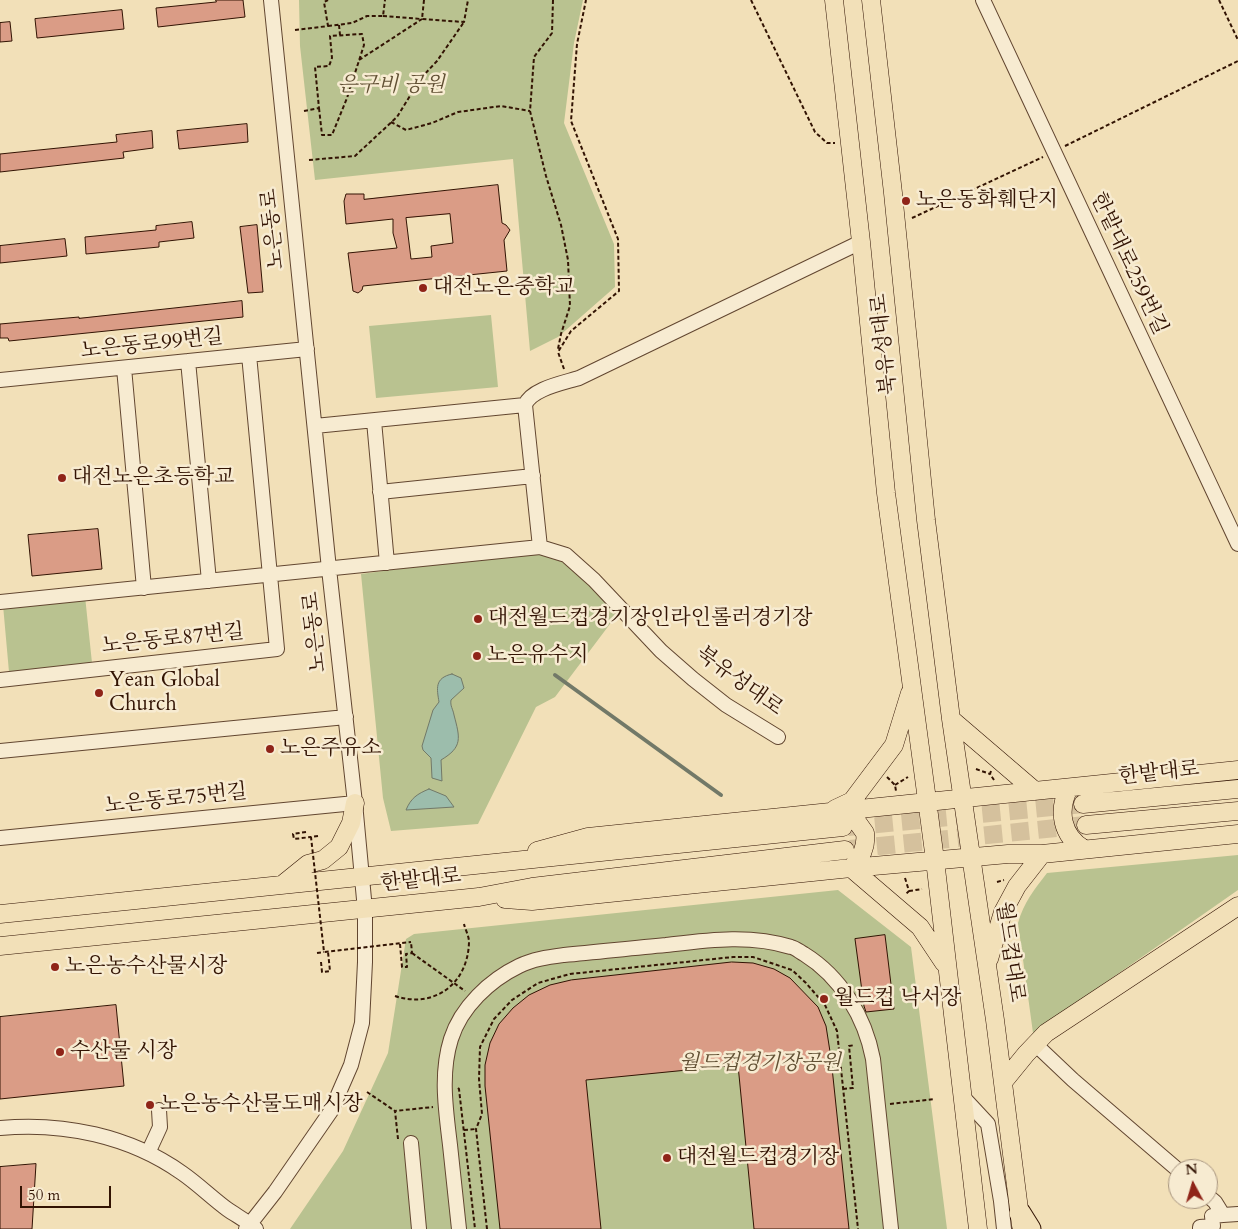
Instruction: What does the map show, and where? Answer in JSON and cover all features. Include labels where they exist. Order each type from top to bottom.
[{"type":"main road","name":"북유성대로","points":[[834,0],[886,493],[912,687]]},
{"type":"main road","name":"북유성대로","points":[[871,0],[896,221],[926,520],[947,682]]},
{"type":"main road","name":"월드컵대로","points":[[947,682],[1024,1224]]},
{"type":"main road","points":[[912,687],[935,860],[978,1229]]},
{"type":"main road","points":[[835,818],[852,801],[894,745],[912,687]]},
{"type":"main road","points":[[951,719],[1035,791]]},
{"type":"main road","name":"한밭대로","points":[[0,914],[486,865],[835,818],[928,803],[1238,770]]},
{"type":"main road","points":[[1069,788],[1065,795],[1062,809],[1064,827],[1072,841],[1084,850]]},
{"type":"main road","name":"한밭대로","points":[[1084,804],[1238,789]]},
{"type":"main road","points":[[282,885],[308,864],[323,860],[339,848],[351,823],[356,803]]},
{"type":"main road","name":"한밭대로","points":[[1086,826],[1238,811]]},
{"type":"main road","points":[[835,818],[853,816],[865,833],[863,850],[858,862],[851,868]]},
{"type":"main road","points":[[479,897],[532,901],[935,860],[1042,854],[1238,834]]},
{"type":"main road","name":"한밭대로","points":[[0,946],[365,910],[479,897],[532,887],[845,850]]},
{"type":"main road","points":[[988,965],[1003,912],[1017,886],[1042,854]]},
{"type":"main road","points":[[851,868],[920,927],[947,967]]},
{"type":"main road","points":[[1004,1081],[1046,1033],[1238,906]]},
{"type":"street","name":"노은동로","points":[[251,1227],[330,1112],[351,1065],[362,1022],[365,962],[365,910],[356,803],[329,569],[271,0]]},
{"type":"street","name":"한밭대로259번길","points":[[983,0],[1238,544]]},
{"type":"street","points":[[0,602],[540,547],[525,404],[527,400],[535,393],[569,381],[861,242]]},
{"type":"street","name":"노은동로99번길","points":[[0,380],[307,349]]},
{"type":"street","name":"노은동로87번길","points":[[0,680],[278,649],[249,355]]},
{"type":"street","points":[[188,361],[208,581]]},
{"type":"street","points":[[124,368],[144,588]]},
{"type":"street","points":[[315,426],[525,404]]},
{"type":"street","points":[[374,421],[387,563]]},
{"type":"street","points":[[380,492],[533,476]]},
{"type":"street","name":"북유성대로","points":[[540,547],[566,555],[594,580],[661,651],[693,679],[726,705],[778,737]]},
{"type":"street","points":[[0,751],[346,718]]},
{"type":"street","name":"노은동로75번길","points":[[0,838],[356,803]]},
{"type":"street","points":[[459,1229],[445,1081],[451,1039],[475,999],[495,980],[520,965],[543,958],[730,939],[761,940],[793,947],[828,972],[857,1011],[870,1044],[891,1229]]},
{"type":"street","points":[[1035,1044],[1072,1080],[1168,1162]]},
{"type":"street","points":[[962,1096],[988,1124],[1004,1229]]},
{"type":"street","points":[[148,1153],[160,1127],[159,1110]]},
{"type":"street","points":[[0,1128],[61,1127],[104,1136],[148,1153],[182,1172],[251,1227]]},
{"type":"street","points":[[411,1143],[419,1229]]},
{"type":"street","points":[[1218,1207],[1223,1215]]},
{"type":"street","points":[[1200,1229],[1200,1227],[1213,1226],[1212,1216],[1238,1214]]},
{"type":"path","points":[[328,0],[324,1],[328,26]]},
{"type":"path","points":[[384,16],[385,0]]},
{"type":"path","points":[[422,19],[424,0]]},
{"type":"path","points":[[308,160],[355,156],[397,117],[421,78],[437,61],[464,22],[468,0]]},
{"type":"path","points":[[553,0],[552,33],[534,57],[530,111],[546,176],[561,225],[568,260],[570,306],[561,334],[558,352],[569,381]]},
{"type":"path","points":[[558,352],[570,331],[619,291],[618,239],[571,121],[577,44],[586,0]]},
{"type":"path","points":[[751,0],[815,132],[827,143],[850,143]]},
{"type":"path","points":[[1219,0],[1238,40]]},
{"type":"path","points":[[295,30],[352,23],[367,16],[464,22]]},
{"type":"path","points":[[359,60],[422,19]]},
{"type":"path","points":[[339,25],[340,35]]},
{"type":"path","points":[[362,34],[364,45],[347,98],[332,135],[322,135],[315,68],[329,66],[332,58],[330,36],[340,35],[362,34]]},
{"type":"path","points":[[896,221],[915,218],[1238,61]]},
{"type":"path","points":[[391,122],[406,130],[432,123],[458,112],[501,106],[530,111]]},
{"type":"path","points":[[304,111],[319,108]]},
{"type":"path","points":[[976,769],[990,774]]},
{"type":"path","points":[[885,775],[895,785],[896,796]]},
{"type":"path","points":[[895,785],[908,778]]},
{"type":"path","points":[[306,832],[293,834],[294,839],[318,836]]},
{"type":"path","points":[[311,837],[330,971],[322,972],[321,962]]},
{"type":"path","points":[[903,871],[909,891]]},
{"type":"path","points":[[904,896],[909,891],[922,889]]},
{"type":"path","points":[[395,996],[407,1000],[422,1000],[435,997],[455,983],[464,970],[469,941],[464,924]]},
{"type":"path","points":[[317,953],[411,942],[412,953]]},
{"type":"path","points":[[400,944],[402,967],[407,967],[406,954],[412,953],[475,999]]},
{"type":"path","points":[[487,1229],[476,1129],[482,1114],[479,1079],[480,1047],[494,1019],[512,1000],[538,983],[570,974],[733,957],[753,957],[792,970],[825,1005],[837,1031],[858,1229]]},
{"type":"path","points":[[843,1089],[853,1088],[849,1046]]},
{"type":"path","points":[[459,1089],[475,1229]]},
{"type":"path","points":[[366,1092],[395,1111]]},
{"type":"path","points":[[878,1106],[935,1099]]},
{"type":"path","points":[[464,1130],[476,1129]]},
{"type":"green space","name":"은구비 공원","points":[[299,0],[583,0],[574,43],[564,123],[614,244],[615,287],[558,337],[530,351],[513,159],[315,180],[300,46]]},
{"type":"green space","points":[[491,315],[498,387],[376,398],[369,326]]},
{"type":"green space","name":"노은유수지","points":[[532,551],[568,564],[594,586],[616,616],[555,697],[536,707],[478,824],[391,831],[383,798],[361,574]]},
{"type":"green space","points":[[85,596],[92,663],[9,672],[3,605]]},
{"type":"green space","points":[[1238,855],[1238,890],[1033,1033],[1018,923],[1026,902],[1047,873]]},
{"type":"green space","name":"월드컵경기장공원","points":[[838,890],[911,947],[947,1229],[290,1229],[343,1151],[388,1053],[406,939],[414,934]]},
{"type":"shaded area","points":[[452,674],[461,678],[464,688],[451,700],[458,730],[458,741],[453,751],[441,760],[442,781],[432,778],[431,758],[423,750],[422,746],[433,710],[439,702],[439,681]]},
{"type":"shaded area","points":[[429,789],[446,796],[454,807],[406,810],[415,797]]},
{"type":"building","points":[[216,0],[243,0],[245,17],[158,27],[156,8],[216,2]]},
{"type":"building","points":[[122,10],[124,29],[37,38],[35,19]]},
{"type":"building","points":[[10,22],[12,41],[0,42],[0,23]]},
{"type":"building","points":[[247,124],[248,142],[179,149],[177,131]]},
{"type":"building","points":[[152,131],[153,148],[123,152],[124,158],[0,172],[0,154],[117,142],[116,135]]},
{"type":"building","points":[[498,185],[502,223],[510,230],[504,240],[507,271],[363,286],[362,290],[358,293],[353,291],[348,253],[397,248],[393,233],[393,219],[346,224],[344,201],[346,194],[364,194],[364,199]],"holes":[[[450,214],[453,243],[431,246],[432,257],[411,259],[406,218]]]},
{"type":"building","points":[[192,222],[194,238],[159,242],[159,247],[86,254],[85,237],[156,230],[156,226]]},
{"type":"building","points":[[257,225],[263,292],[248,293],[240,227]]},
{"type":"building","points":[[65,239],[67,256],[0,263],[0,246]]},
{"type":"building","points":[[242,301],[243,317],[9,341],[8,338],[0,338],[0,324],[79,318]]},
{"type":"building","points":[[98,529],[102,569],[32,576],[28,535]]},
{"type":"building","points":[[885,935],[894,1009],[866,1012],[855,939]]},
{"type":"building","name":"대전월드컵경기장","points":[[732,962],[753,963],[774,969],[790,978],[818,1007],[826,1026],[831,1058],[849,1229],[754,1229],[738,1065],[586,1080],[601,1229],[500,1229],[485,1086],[485,1065],[490,1043],[499,1024],[513,1008],[529,995],[550,985],[571,980]]},
{"type":"building","name":"수산물 시장","points":[[116,1005],[124,1086],[0,1099],[0,1017]]},
{"type":"building","points":[[36,1164],[32,1229],[0,1229],[0,1167]]},
{"type":"waterway","points":[[555,675],[721,795]]},
{"type":"tunnel","points":[[848,827],[1083,804]]},
{"type":"tunnel","points":[[850,849],[1086,825]]},
{"type":"place","name":"노은동화훼단지","points":[[906,201]]},
{"type":"place","name":"대전노은중학교","points":[[423,288]]},
{"type":"place","name":"대전노은초등학교","points":[[62,478]]},
{"type":"place","name":"대전월드컵경기장인라인롤러경기장","points":[[478,619]]},
{"type":"place","name":"노은유수지","points":[[477,656]]},
{"type":"place","name":"Yean Global Church","points":[[99,693]]},
{"type":"place","name":"노은주유소","points":[[270,749]]},
{"type":"place","name":"노은농수산물시장","points":[[55,967]]},
{"type":"place","name":"월드컵 낙서장","points":[[824,999]]},
{"type":"place","name":"수산물 시장","points":[[60,1052]]},
{"type":"place","name":"노은농수산물도매시장","points":[[150,1105]]},
{"type":"place","name":"대전월드컵경기장","points":[[667,1158]]}]
